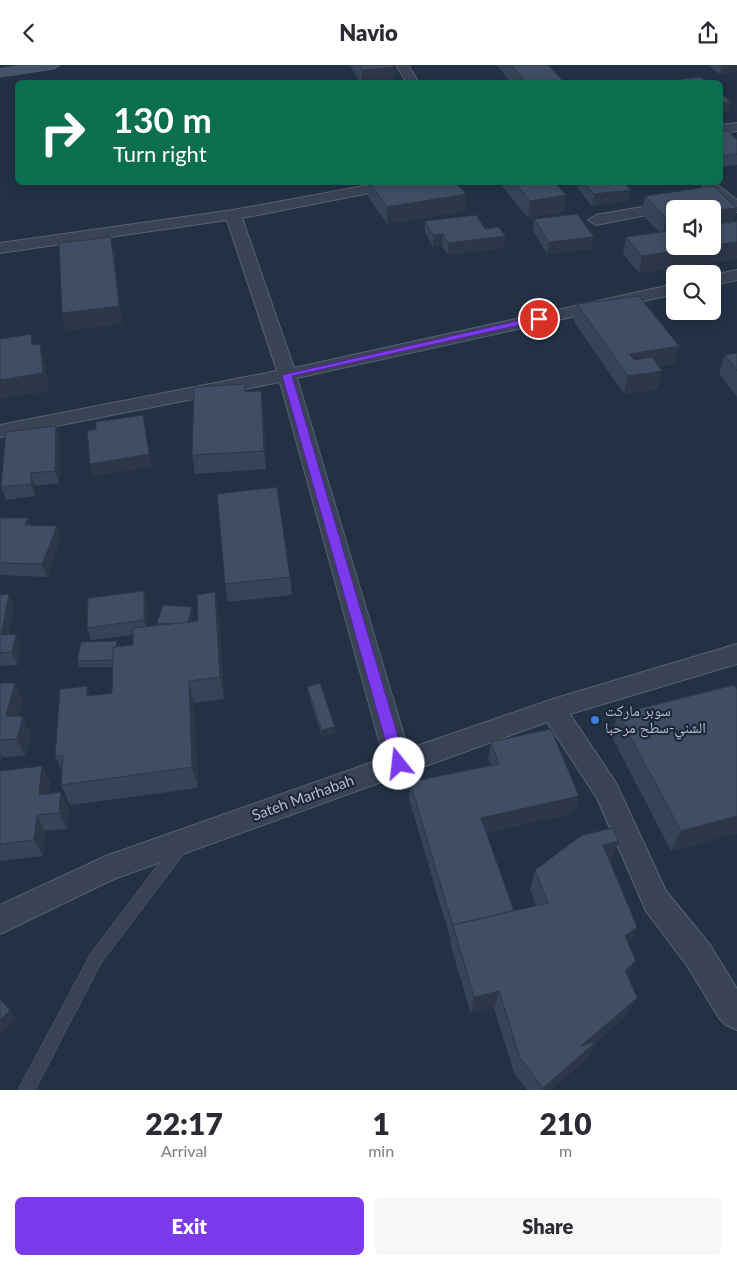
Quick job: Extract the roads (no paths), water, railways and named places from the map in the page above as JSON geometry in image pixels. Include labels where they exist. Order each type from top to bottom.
[{"type":"main road","points":[[0,73],[54,65]]},
{"type":"street","points":[[402,65],[411,80]]},
{"type":"street","points":[[723,129],[737,127]]},
{"type":"street","points":[[0,248],[233,215],[390,185]]},
{"type":"street","points":[[710,185],[737,208]]},
{"type":"street","points":[[704,200],[724,196]]},
{"type":"street","points":[[596,220],[666,207]]},
{"type":"street","points":[[233,215],[287,375],[399,764]]},
{"type":"street","points":[[721,278],[737,275]]},
{"type":"street","points":[[0,431],[287,375],[666,291]]},
{"type":"street","name":"Sateh Marhabah","points":[[0,920],[106,869],[553,709],[737,654]]},
{"type":"street","points":[[553,709],[607,791],[656,901],[699,956],[730,1007],[737,1014]]},
{"type":"lane","points":[[26,1090],[96,958],[185,841]]},
{"type":"place","name":"سوبر ماركت الشني-سطح مرحبا","points":[[595,720]]}]
